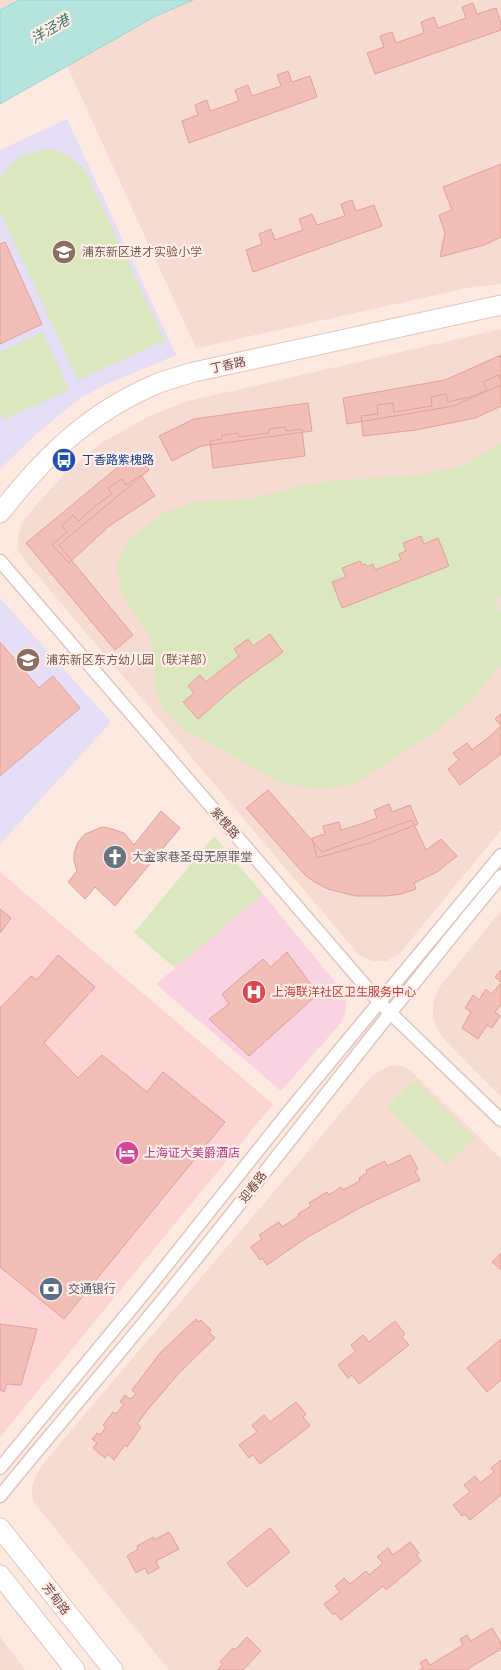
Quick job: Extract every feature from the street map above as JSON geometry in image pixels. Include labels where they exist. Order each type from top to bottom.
[{"type":"street","name":"丁香路","points":[[0,513],[24,481],[54,450],[86,423],[119,402],[155,385],[194,372],[501,305]]},
{"type":"street","name":"紫槐路","points":[[0,561],[389,1013],[501,1120]]},
{"type":"street","name":"迎春路","points":[[0,1468],[150,1286],[291,1109],[501,855]]},
{"type":"street","name":"迎春路","points":[[0,1496],[214,1237],[389,1013],[501,876]]},
{"type":"street","name":"芳甸路","points":[[0,1528],[112,1670]]},
{"type":"street","points":[[0,1575],[75,1670]]},
{"type":"shaded area","points":[[0,0],[19,0],[0,10]]},
{"type":"shaded area","points":[[37,0],[501,0],[501,284],[472,287],[196,348]]},
{"type":"shaded area","name":"浦东新区进才实验小学","points":[[67,119],[176,355],[105,385],[80,398],[34,436],[0,469],[0,150]]},
{"type":"shaded area","points":[[501,329],[501,830],[399,954],[387,961],[372,961],[359,955],[27,563],[19,552],[18,537],[22,523],[65,473],[103,442],[148,417],[184,402]]},
{"type":"shaded area","name":"浦东新区东方幼儿园（联洋部）","points":[[0,598],[111,722],[0,844]]},
{"type":"shaded area","points":[[0,872],[273,1104],[0,1437]]},
{"type":"shaded area","name":"上海联洋社区卫生服务中心","points":[[263,894],[340,988],[345,996],[346,1006],[345,1014],[340,1024],[281,1091],[156,984]]},
{"type":"shaded area","points":[[501,911],[501,1097],[444,1039],[437,1029],[433,1016],[433,1003],[438,989]]},
{"type":"shaded area","points":[[392,1065],[403,1066],[411,1071],[501,1159],[501,1670],[169,1670],[33,1501],[32,1488],[35,1477],[42,1465],[373,1075]]},
{"type":"shaded area","points":[[0,1637],[25,1670],[0,1670]]},
{"type":"green space","points":[[49,149],[71,157],[87,173],[165,341],[78,380],[0,212],[0,183],[2,175],[18,158],[26,154]]},
{"type":"green space","points":[[43,332],[69,390],[4,420],[0,411],[0,352]]},
{"type":"green space","points":[[501,443],[501,596],[495,599],[501,613],[501,665],[468,704],[437,731],[354,784],[321,789],[281,783],[183,730],[163,710],[155,684],[155,659],[150,638],[121,592],[117,563],[129,540],[162,514],[194,502],[251,499],[300,486],[338,480],[414,476],[462,466]]},
{"type":"green space","points":[[214,836],[263,894],[175,968],[134,933]]},
{"type":"green space","points":[[414,1080],[474,1138],[447,1165],[387,1107]]},
{"type":"water","name":"洋泾港","points":[[19,0],[193,0],[154,17],[0,104],[0,10]]},
{"type":"building","points":[[473,3],[477,14],[496,8],[501,23],[501,30],[375,74],[367,53],[384,47],[380,36],[392,32],[396,43],[424,33],[421,22],[434,17],[438,28],[466,18],[462,7]]},
{"type":"building","points":[[288,71],[292,82],[310,76],[317,97],[189,143],[182,121],[198,115],[195,105],[207,100],[210,111],[239,101],[235,90],[248,85],[252,96],[281,86],[277,75]]},
{"type":"building","points":[[501,164],[501,237],[484,245],[440,257],[445,233],[439,215],[452,210],[443,187]]},
{"type":"building","points":[[352,200],[356,211],[374,205],[382,226],[253,272],[246,250],[262,244],[259,234],[271,229],[275,240],[303,230],[299,219],[312,214],[317,225],[345,216],[341,204]]},
{"type":"building","points":[[5,242],[42,324],[0,344],[0,244]]},
{"type":"building","points":[[501,355],[501,385],[454,406],[347,424],[343,398],[445,380]]},
{"type":"building","points":[[498,375],[501,381],[501,406],[475,418],[416,430],[363,436],[361,416],[378,414],[377,405],[393,403],[394,412],[432,406],[431,397],[446,394],[448,402],[470,397],[487,390],[483,382]]},
{"type":"building","points":[[308,403],[312,431],[201,446],[172,461],[159,436],[194,419]]},
{"type":"building","points":[[285,427],[286,431],[302,429],[305,456],[213,468],[210,441],[222,439],[222,435],[238,433],[239,437],[269,433],[269,429]]},
{"type":"building","points":[[135,453],[149,470],[59,545],[133,635],[115,650],[26,543]]},
{"type":"building","points":[[141,475],[155,496],[109,526],[69,563],[52,545],[67,532],[62,526],[73,515],[79,521],[96,505],[112,494],[108,488],[122,479],[126,485]]},
{"type":"building","points":[[421,536],[424,544],[438,538],[449,566],[342,608],[332,582],[346,577],[342,568],[360,561],[362,565],[366,564],[367,567],[373,564],[375,570],[401,560],[399,554],[406,551],[403,543]]},
{"type":"building","points":[[270,634],[283,652],[237,685],[198,719],[183,702],[194,693],[188,686],[200,675],[206,682],[239,656],[234,649],[248,639],[253,646]]},
{"type":"building","points":[[0,642],[39,688],[53,676],[80,708],[0,776]]},
{"type":"building","points":[[501,714],[501,726],[495,719]]},
{"type":"building","points":[[501,726],[501,754],[460,785],[448,769],[459,760],[453,753],[467,743],[472,750]]},
{"type":"building","points":[[268,790],[322,852],[412,820],[426,850],[441,839],[457,856],[437,872],[414,883],[416,889],[401,894],[356,896],[328,889],[304,874],[246,808]]},
{"type":"building","points":[[389,804],[392,812],[410,805],[418,824],[369,843],[317,858],[312,838],[325,834],[323,826],[339,822],[341,830],[361,824],[377,818],[374,810]]},
{"type":"building","name":"大金家巷圣母无原罪堂","points":[[161,811],[180,828],[115,906],[95,887],[85,899],[68,882],[77,871],[74,853],[78,842],[85,834],[102,827],[109,828],[124,833],[134,845]]},
{"type":"building","points":[[0,909],[11,918],[0,933]]},
{"type":"building","points":[[287,952],[318,994],[249,1056],[209,1019],[229,1004],[222,994],[263,959],[271,967]]},
{"type":"building","points":[[58,955],[95,987],[44,1043],[78,1078],[102,1055],[147,1092],[163,1072],[225,1122],[64,1319],[0,1267],[0,1008],[31,976],[37,980]]},
{"type":"building","points":[[501,970],[501,982],[495,977]]},
{"type":"building","points":[[501,983],[501,1005],[495,1012],[500,1016],[492,1028],[487,1025],[478,1039],[462,1028],[471,1012],[465,1008],[473,995],[479,1000],[486,989],[491,994]]},
{"type":"building","points":[[410,1155],[418,1169],[415,1171],[420,1180],[361,1207],[306,1238],[267,1265],[262,1258],[260,1260],[251,1247],[262,1239],[259,1235],[279,1222],[282,1227],[311,1206],[309,1203],[327,1192],[329,1195],[341,1187],[343,1190],[360,1181],[359,1178],[367,1173],[366,1170],[385,1161],[387,1166]]},
{"type":"building","points":[[501,1253],[501,1270],[492,1262]]},
{"type":"building","points":[[196,1319],[198,1322],[201,1320],[211,1330],[209,1332],[215,1338],[180,1372],[149,1408],[137,1424],[141,1427],[127,1447],[125,1445],[114,1460],[108,1454],[105,1458],[93,1448],[97,1443],[92,1439],[97,1433],[100,1435],[106,1427],[103,1425],[113,1412],[116,1414],[124,1404],[120,1402],[125,1395],[130,1399],[136,1394],[132,1390],[161,1352]]},
{"type":"building","points":[[395,1321],[405,1334],[402,1337],[409,1345],[359,1384],[352,1375],[348,1378],[338,1365],[356,1351],[351,1345],[363,1335],[369,1342]]},
{"type":"building","points":[[0,1324],[37,1329],[21,1385],[7,1384],[4,1392],[0,1390]]},
{"type":"building","points":[[501,1339],[501,1380],[487,1392],[467,1368]]},
{"type":"building","points":[[296,1402],[306,1414],[303,1417],[310,1426],[260,1464],[253,1455],[249,1458],[239,1445],[257,1432],[252,1425],[264,1415],[270,1422]]},
{"type":"building","points":[[501,1460],[501,1495],[470,1520],[465,1514],[462,1516],[453,1505],[470,1492],[464,1485],[475,1476],[480,1483],[494,1472],[491,1468]]},
{"type":"building","points":[[270,1528],[290,1552],[247,1587],[227,1563]]},
{"type":"building","points":[[169,1532],[179,1549],[156,1561],[159,1568],[148,1574],[145,1568],[136,1573],[127,1556],[138,1549],[137,1546],[153,1537],[154,1540]]},
{"type":"building","points":[[410,1542],[419,1553],[416,1555],[421,1561],[386,1590],[383,1586],[341,1620],[335,1613],[333,1615],[324,1604],[340,1592],[335,1586],[344,1578],[350,1584],[366,1571],[369,1575],[383,1563],[377,1557],[388,1548],[393,1555]]},
{"type":"building","points":[[492,1628],[501,1643],[501,1649],[466,1670],[420,1670],[423,1668],[420,1663],[426,1659],[430,1665],[463,1645],[460,1639],[467,1635],[471,1641]]},
{"type":"building","points":[[247,1637],[261,1651],[243,1670],[217,1670],[223,1664],[220,1662]]},
{"type":"place","name":"浦东新区进才实验小学","points":[[64,252]]},
{"type":"place","name":"丁香路紫槐路","points":[[64,460]]},
{"type":"place","name":"浦东新区东方幼儿园（联洋部）","points":[[28,660]]},
{"type":"place","name":"大金家巷圣母无原罪堂","points":[[115,857]]},
{"type":"place","name":"上海联洋社区卫生服务中心","points":[[254,992]]},
{"type":"place","name":"上海证大美爵酒店","points":[[127,1153]]},
{"type":"place","name":"交通银行","points":[[51,1289]]}]
